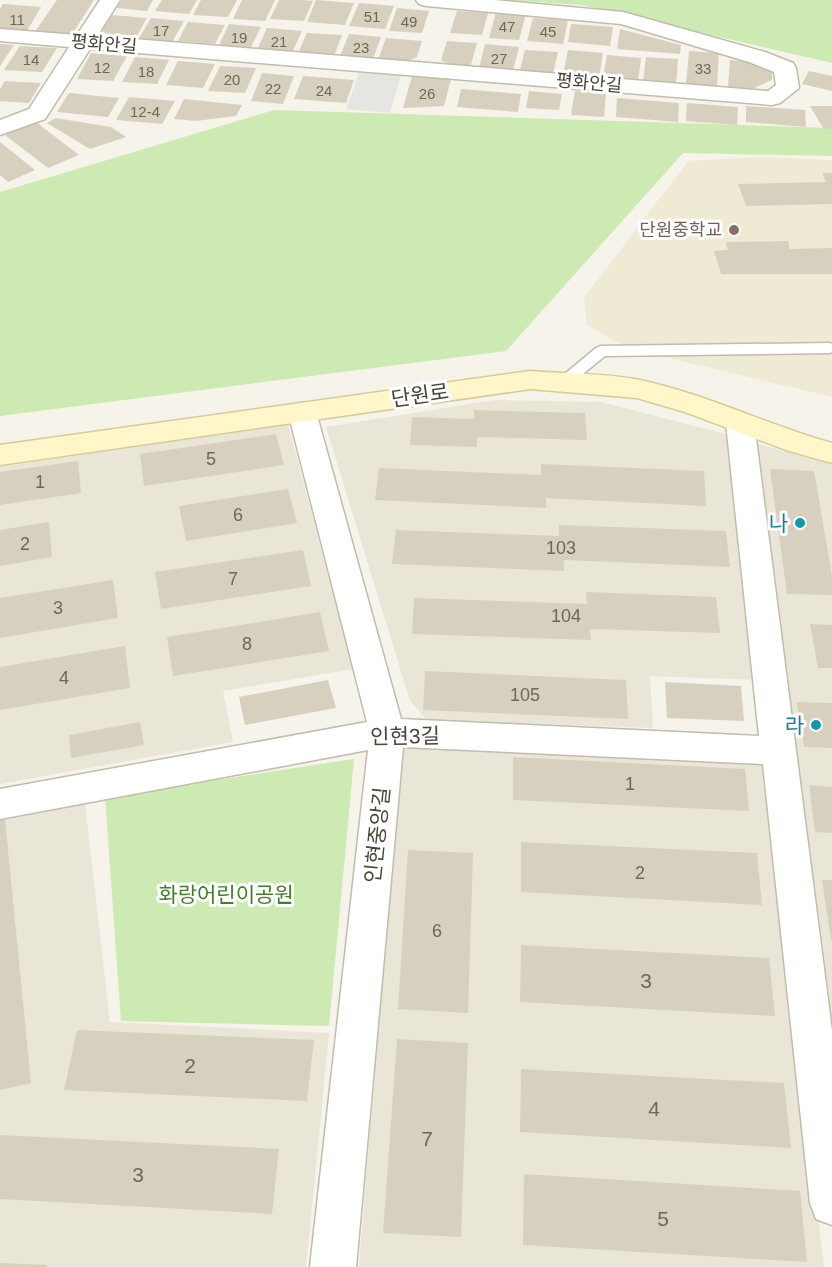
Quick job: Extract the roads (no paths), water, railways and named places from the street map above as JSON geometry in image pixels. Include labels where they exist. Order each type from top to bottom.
[{"type":"street","points":[[0,128],[37,114],[110,0]]},
{"type":"street","name":"평화안길","points":[[0,35],[772,98],[788,88],[785,68],[757,57],[623,18],[426,0]]},
{"type":"street","name":"단원로","points":[[0,455],[530,380],[638,389],[695,405],[799,444],[832,453]]},
{"type":"street","name":"인현중앙길","points":[[302,412],[387,732],[333,1267]]},
{"type":"street","points":[[740,423],[832,1203]]},
{"type":"street","name":"인현3길","points":[[0,804],[387,732],[779,751]]},
{"type":"lane","points":[[563,382],[601,351],[830,348]]},
{"type":"place","name":"단원중학교","points":[[734,230]]},
{"type":"place","name":"나","points":[[800,523]]},
{"type":"place","name":"라","points":[[816,725]]},
{"type":"park label","name":"화랑어린이공원","points":[[226,894]]}]
